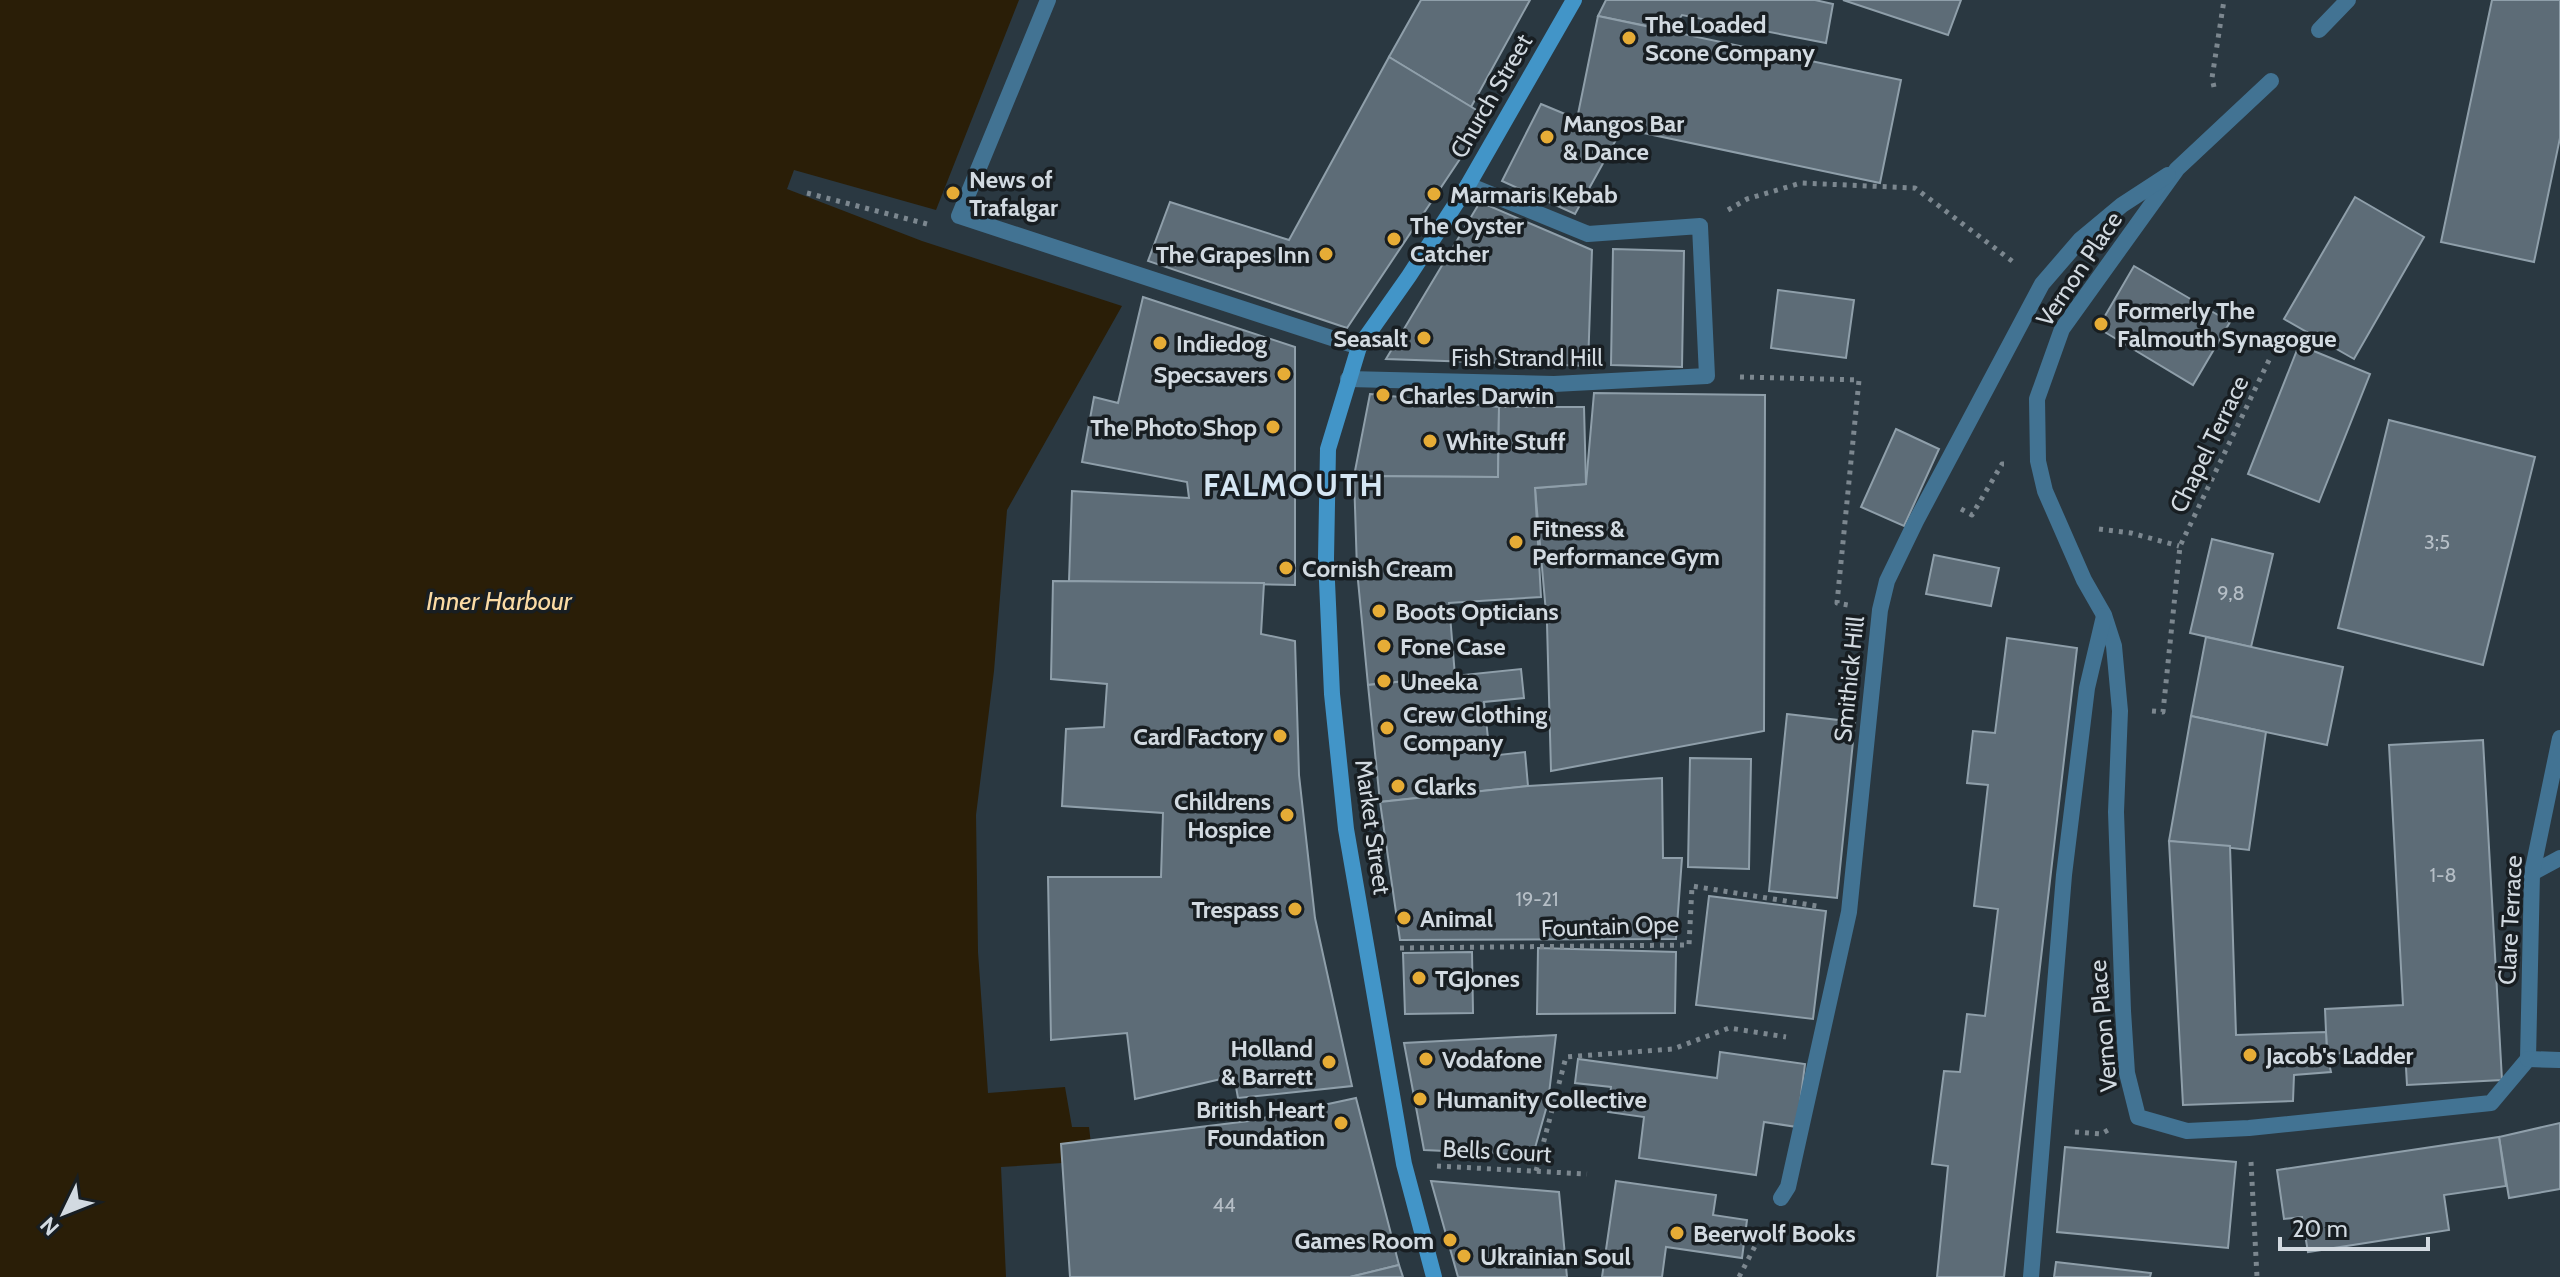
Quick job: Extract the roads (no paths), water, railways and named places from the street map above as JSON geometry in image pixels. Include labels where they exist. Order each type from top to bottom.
[{"type":"street","points":[[1048,0],[959,216],[1359,347]]},
{"type":"street","name":"Church Street","points":[[1348,379],[1359,347],[1468,185],[1574,0]]},
{"type":"street","points":[[2319,30],[2348,0]]},
{"type":"street","name":"Vernon Place","points":[[2271,81],[2177,169],[2062,329],[2037,399],[2038,461],[2045,491],[2084,580],[2104,615],[2114,646],[2120,711],[2116,812],[2118,919],[2127,1073],[2138,1117],[2187,1131],[2249,1128],[2491,1103],[2528,1059]]},
{"type":"street","name":"Smithick Hill","points":[[1781,1198],[1788,1187],[1849,912],[1880,610],[1887,581],[2042,284],[2080,240],[2122,205],[2177,169]]},
{"type":"street","name":"Fish Strand Hill","points":[[1348,379],[1554,384],[1707,376],[1700,226],[1588,234],[1468,185]]},
{"type":"street","name":"Market Street","points":[[1348,379],[1328,449],[1326,559],[1334,709],[1346,829],[1404,1164],[1434,1277]]},
{"type":"street","name":"Vernon Place","points":[[2031,1277],[2064,875],[2087,688],[2104,615]]},
{"type":"street","name":"Clare Terrace","points":[[2528,1059],[2532,873],[2560,738]]},
{"type":"street","points":[[2532,873],[2560,858]]},
{"type":"street","points":[[2528,1059],[2560,1060]]},
{"type":"water","name":"Inner Harbour","points":[[0,0],[1019,0],[936,210],[794,170],[787,189],[922,241],[1122,306],[1007,510],[994,671],[976,815],[978,952],[988,1093],[1065,1087],[1072,1127],[1089,1127],[1093,1161],[1001,1167],[1006,1277],[0,1277]]},
{"type":"place","name":"The Loaded Scone Company","points":[[1629,38]]},
{"type":"place","name":"Mangos Bar & Dance","points":[[1547,137]]},
{"type":"place","name":"News of Trafalgar","points":[[953,193]]},
{"type":"place","name":"Marmaris Kebab","points":[[1434,194]]},
{"type":"place","name":"The Oyster Catcher","points":[[1394,239]]},
{"type":"place","name":"The Grapes Inn","points":[[1326,254]]},
{"type":"place","name":"Formerly The Falmouth Synagogue","points":[[2101,324]]},
{"type":"place","name":"Seasalt","points":[[1424,338]]},
{"type":"place","name":"Indiedog","points":[[1160,343]]},
{"type":"place","name":"Specsavers","points":[[1284,374]]},
{"type":"place","name":"Charles Darwin","points":[[1383,395]]},
{"type":"place","name":"The Photo Shop","points":[[1273,427]]},
{"type":"place","name":"White Stuff","points":[[1430,441]]},
{"type":"place","name":"Fitness & Performance Gym","points":[[1516,542]]},
{"type":"place","name":"Cornish Cream","points":[[1286,568]]},
{"type":"place","name":"Boots Opticians","points":[[1379,611]]},
{"type":"place","name":"Fone Case","points":[[1384,646]]},
{"type":"place","name":"Uneeka","points":[[1384,681]]},
{"type":"place","name":"Crew Clothing Company","points":[[1387,728]]},
{"type":"place","name":"Card Factory","points":[[1280,736]]},
{"type":"place","name":"Clarks","points":[[1398,786]]},
{"type":"place","name":"Childrens Hospice","points":[[1287,815]]},
{"type":"place","name":"Trespass","points":[[1295,909]]},
{"type":"place","name":"Animal","points":[[1404,918]]},
{"type":"place","name":"TGJones","points":[[1419,978]]},
{"type":"place","name":"Jacob's Ladder","points":[[2250,1055]]},
{"type":"place","name":"Vodafone","points":[[1426,1059]]},
{"type":"place","name":"Holland & Barrett","points":[[1329,1062]]},
{"type":"place","name":"Humanity Collective","points":[[1420,1099]]},
{"type":"place","name":"British Heart Foundation","points":[[1341,1123]]},
{"type":"place","name":"Beerwolf Books","points":[[1677,1233]]},
{"type":"place","name":"Games Room","points":[[1450,1240]]},
{"type":"place","name":"Ukrainian Soul","points":[[1464,1256]]},
{"type":"district","name":"FALMOUTH","points":[[1294,484]]}]
